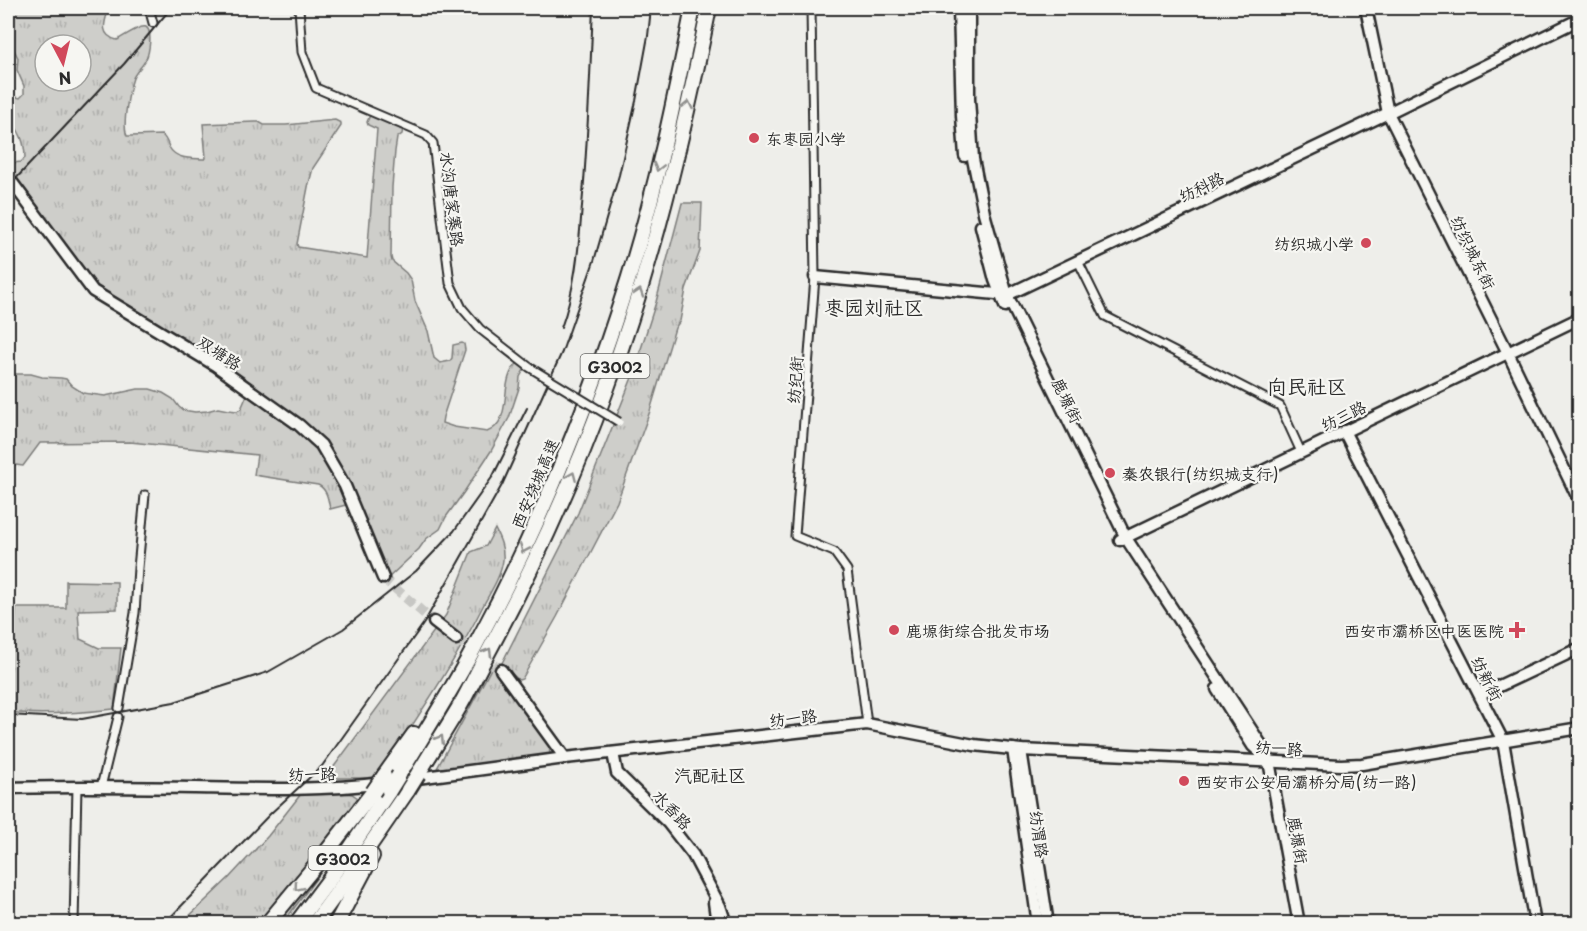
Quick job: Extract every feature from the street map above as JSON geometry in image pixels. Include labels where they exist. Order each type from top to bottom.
[{"type":"highway","name":"西安绕城高速","points":[[296,924],[329,880],[389,791],[472,652],[519,559],[556,476],[587,398],[629,277],[664,145],[693,8]]},
{"type":"highway","name":"西安绕城高速","points":[[314,924],[404,796],[461,704],[525,582],[549,530],[608,388],[642,285],[681,135],[709,8]]},
{"type":"highway","points":[[267,924],[373,792],[472,652]]},
{"type":"highway","points":[[336,924],[404,796]]},
{"type":"street","points":[[149,8],[153,23]]},
{"type":"street","name":"水沟唐家寨路","points":[[299,8],[302,52],[316,88],[426,135],[433,143],[450,284],[462,308],[480,329],[529,367],[619,422]]},
{"type":"street","name":"纺纪街","points":[[811,8],[815,277],[795,536],[834,552],[847,570],[867,724]]},
{"type":"street","name":"鹿塬街","points":[[959,8],[962,116],[966,160],[974,200],[1003,294],[1123,539],[1260,743],[1269,761],[1299,924]]},
{"type":"street","name":"鹿塬街","points":[[969,8],[969,99],[972,159],[1003,294]]},
{"type":"street","name":"纺织城东街","points":[[1366,8],[1389,113],[1509,353],[1580,502]]},
{"type":"street","name":"纺科路","points":[[1003,294],[1078,261],[1389,113],[1580,19]]},
{"type":"street","name":"双塘路","points":[[8,177],[93,291],[215,365],[299,424],[321,445],[345,486],[383,578]]},
{"type":"street","points":[[1078,261],[1105,316],[1280,406],[1301,452]]},
{"type":"street","points":[[815,277],[1003,294]]},
{"type":"street","name":"纺三路","points":[[1123,539],[1580,318]]},
{"type":"street","name":"纺新街","points":[[1344,431],[1503,741],[1535,924]]},
{"type":"street","points":[[119,708],[135,613],[145,495]]},
{"type":"street","points":[[434,622],[456,639]]},
{"type":"street","points":[[1480,695],[1580,648]]},
{"type":"street","points":[[501,670],[565,758]]},
{"type":"street","points":[[101,787],[118,717]]},
{"type":"street","name":"纺一路","points":[[8,788],[77,786],[255,789],[354,787],[565,758],[867,724],[974,745],[1017,749],[1351,765],[1580,728]]},
{"type":"street","name":"纺渭路","points":[[1017,749],[1038,924]]},
{"type":"street","name":"纺渭路","points":[[1017,749],[1048,924]]},
{"type":"street","name":"水香路","points":[[613,753],[617,773],[674,830],[693,855],[720,906],[726,924]]},
{"type":"street","points":[[74,924],[77,786]]},
{"type":"street","name":"水香路","points":[[710,887],[717,924]]},
{"type":"green space","points":[[8,8],[109,8],[104,27],[111,38],[117,40],[143,27],[148,29],[150,37],[146,59],[131,83],[126,113],[127,136],[162,135],[176,154],[185,158],[205,159],[203,124],[259,122],[264,125],[286,125],[335,120],[341,123],[313,168],[298,247],[367,258],[377,129],[368,125],[367,122],[370,115],[373,115],[403,128],[402,134],[397,138],[392,187],[392,261],[411,280],[415,301],[428,331],[434,358],[440,363],[450,361],[453,345],[462,343],[465,350],[442,423],[487,432],[496,427],[504,410],[508,379],[512,370],[518,363],[525,368],[520,377],[519,388],[509,418],[491,451],[440,529],[426,539],[419,549],[386,580],[330,452],[93,285],[8,178],[8,157],[13,163],[21,162],[25,158],[21,137],[16,127],[8,120],[8,95],[20,98],[24,94],[24,86],[17,70],[18,58],[8,38]]},
{"type":"green space","points":[[682,203],[702,203],[700,251],[686,289],[680,321],[675,328],[650,411],[617,502],[557,617],[522,679],[519,680],[501,665],[578,513],[631,380],[656,302]]},
{"type":"green space","points":[[8,374],[31,374],[66,379],[83,393],[105,396],[138,389],[150,389],[173,399],[183,410],[195,412],[218,408],[237,411],[241,409],[247,395],[289,422],[309,439],[324,457],[346,505],[330,509],[325,492],[318,485],[254,475],[257,455],[130,442],[40,443],[23,466],[8,464]]},
{"type":"green space","points":[[495,529],[503,556],[502,566],[495,583],[446,672],[378,778],[327,778],[446,615],[471,552],[486,546]]},
{"type":"green space","points":[[66,581],[117,582],[117,609],[78,610],[80,639],[99,648],[121,648],[114,709],[61,714],[8,712],[8,625],[15,625],[16,608],[66,608]]},
{"type":"green space","points":[[492,667],[498,670],[549,743],[550,756],[435,772]]},
{"type":"green space","points":[[301,794],[352,794],[358,798],[280,898],[256,923],[181,924],[268,836]]},
{"type":"green space","points":[[351,827],[353,829],[283,923],[272,924]]},
{"type":"tunnel","points":[[383,578],[434,622]]},
{"type":"tunnel","points":[[456,639],[501,670]]},
{"type":"railway","points":[[8,187],[124,64],[171,8]]},
{"type":"railway","points":[[561,328],[576,268],[584,181],[593,8]]},
{"type":"railway","points":[[164,924],[270,814],[322,766],[424,623],[502,485],[562,352],[594,261],[619,175],[636,101],[651,8]]},
{"type":"railway","points":[[8,715],[82,719],[174,702],[268,672],[343,629],[416,571],[454,531],[493,476],[527,408]]},
{"type":"place","name":"东枣园小学","points":[[754,138]]},
{"type":"place","name":"纺织城小学","points":[[1366,243]]},
{"type":"place","name":"秦农银行(纺织城支行)","points":[[1110,473]]},
{"type":"place","name":"鹿塬街综合批发市场","points":[[894,630]]},
{"type":"place","name":"西安市灞桥区中医医院","points":[[1517,630]]},
{"type":"place","name":"西安市公安局灞桥分局(纺一路)","points":[[1184,781]]},
{"type":"district","name":"枣园刘社区","points":[[874,307]]},
{"type":"district","name":"向民社区","points":[[1307,386]]},
{"type":"district","name":"汽配社区","points":[[710,774]]}]
